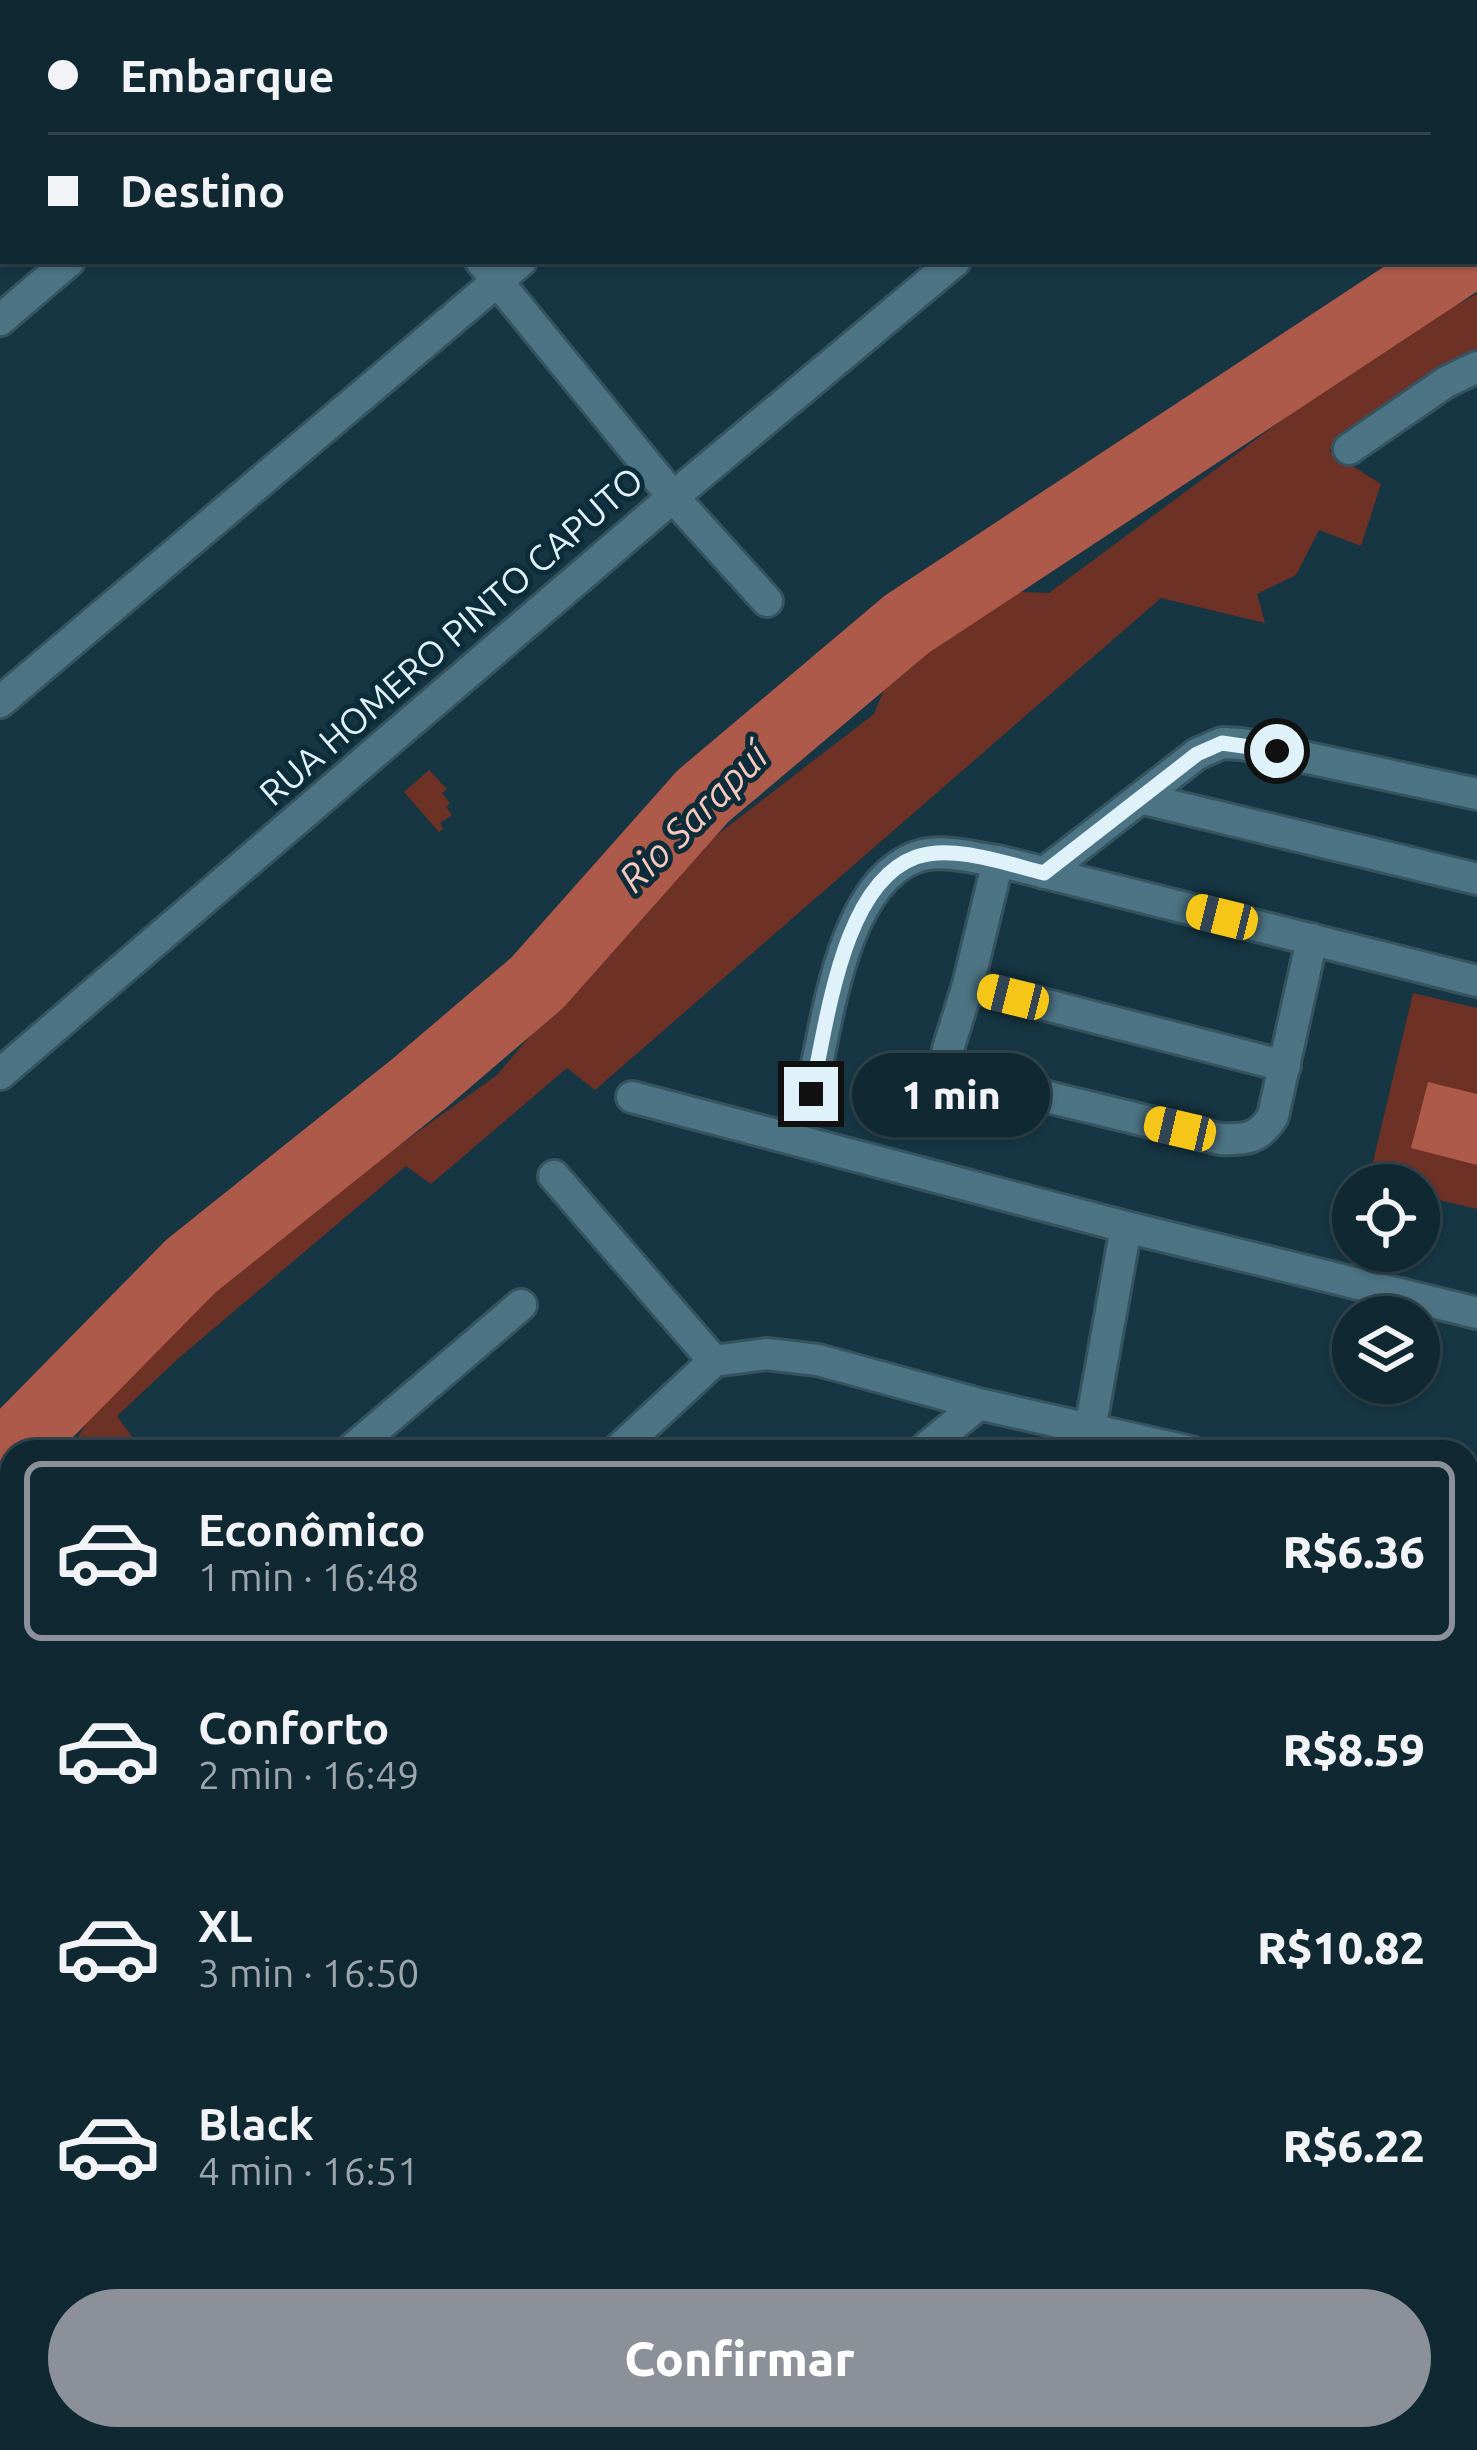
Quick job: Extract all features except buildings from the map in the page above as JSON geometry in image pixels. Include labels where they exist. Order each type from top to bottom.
[{"type":"street","points":[[0,320],[65,264]]},
{"type":"street","name":"RUA HOMERO PINTO CAPUTO","points":[[0,1074],[952,264]]},
{"type":"street","points":[[0,702],[500,268],[673,497],[767,601]]},
{"type":"street","points":[[1349,449],[1446,382],[1477,367]]},
{"type":"street","points":[[1044,873],[1197,754],[1222,743],[1477,794]]},
{"type":"street","points":[[1140,797],[1477,879]]},
{"type":"street","points":[[811,1094],[848,939],[877,887],[916,857],[947,854],[998,861],[1477,980]]},
{"type":"street","points":[[998,861],[948,1049],[960,1071],[978,1080],[1220,1138],[1246,1140],[1264,1132],[1274,1116],[1312,939]]},
{"type":"street","points":[[968,985],[1285,1066]]},
{"type":"street","points":[[632,1097],[1126,1227],[1477,1313]]},
{"type":"street","points":[[554,1176],[715,1361]]},
{"type":"street","points":[[629,1440],[715,1361],[766,1354],[818,1360],[1088,1439],[1126,1227]]},
{"type":"street","points":[[363,1440],[521,1305]]},
{"type":"street","points":[[936,1440],[979,1404]]},
{"type":"shaded area","points":[[1477,294],[1477,363],[1387,401],[1329,451],[1381,484],[1361,546],[1319,530],[1296,575],[1257,594],[1265,623],[1161,598],[595,1090],[567,1068],[431,1184],[406,1166],[117,1416],[134,1440],[76,1440],[118,1371],[245,1256],[497,1075],[670,871],[874,714],[900,651],[993,591],[1049,593],[1386,343]]},
{"type":"shaded area","points":[[429,770],[447,789],[442,793],[452,815],[440,823],[443,829],[439,832],[404,792]]},
{"type":"shaded area","points":[[1413,993],[1477,1008],[1477,1209],[1440,1200],[1440,1164],[1372,1164]]},
{"type":"shaded area","points":[[1428,1082],[1477,1094],[1477,1165],[1411,1148]]},
{"type":"waterway","name":"Rio Sarapuí","points":[[20,1440],[191,1266],[537,983],[703,796],[907,624],[1453,264]]},
{"type":"route","points":[[811,1094],[848,939],[868,899],[887,875],[916,857],[947,854],[1044,873],[1197,754],[1222,743],[1277,751]]}]
